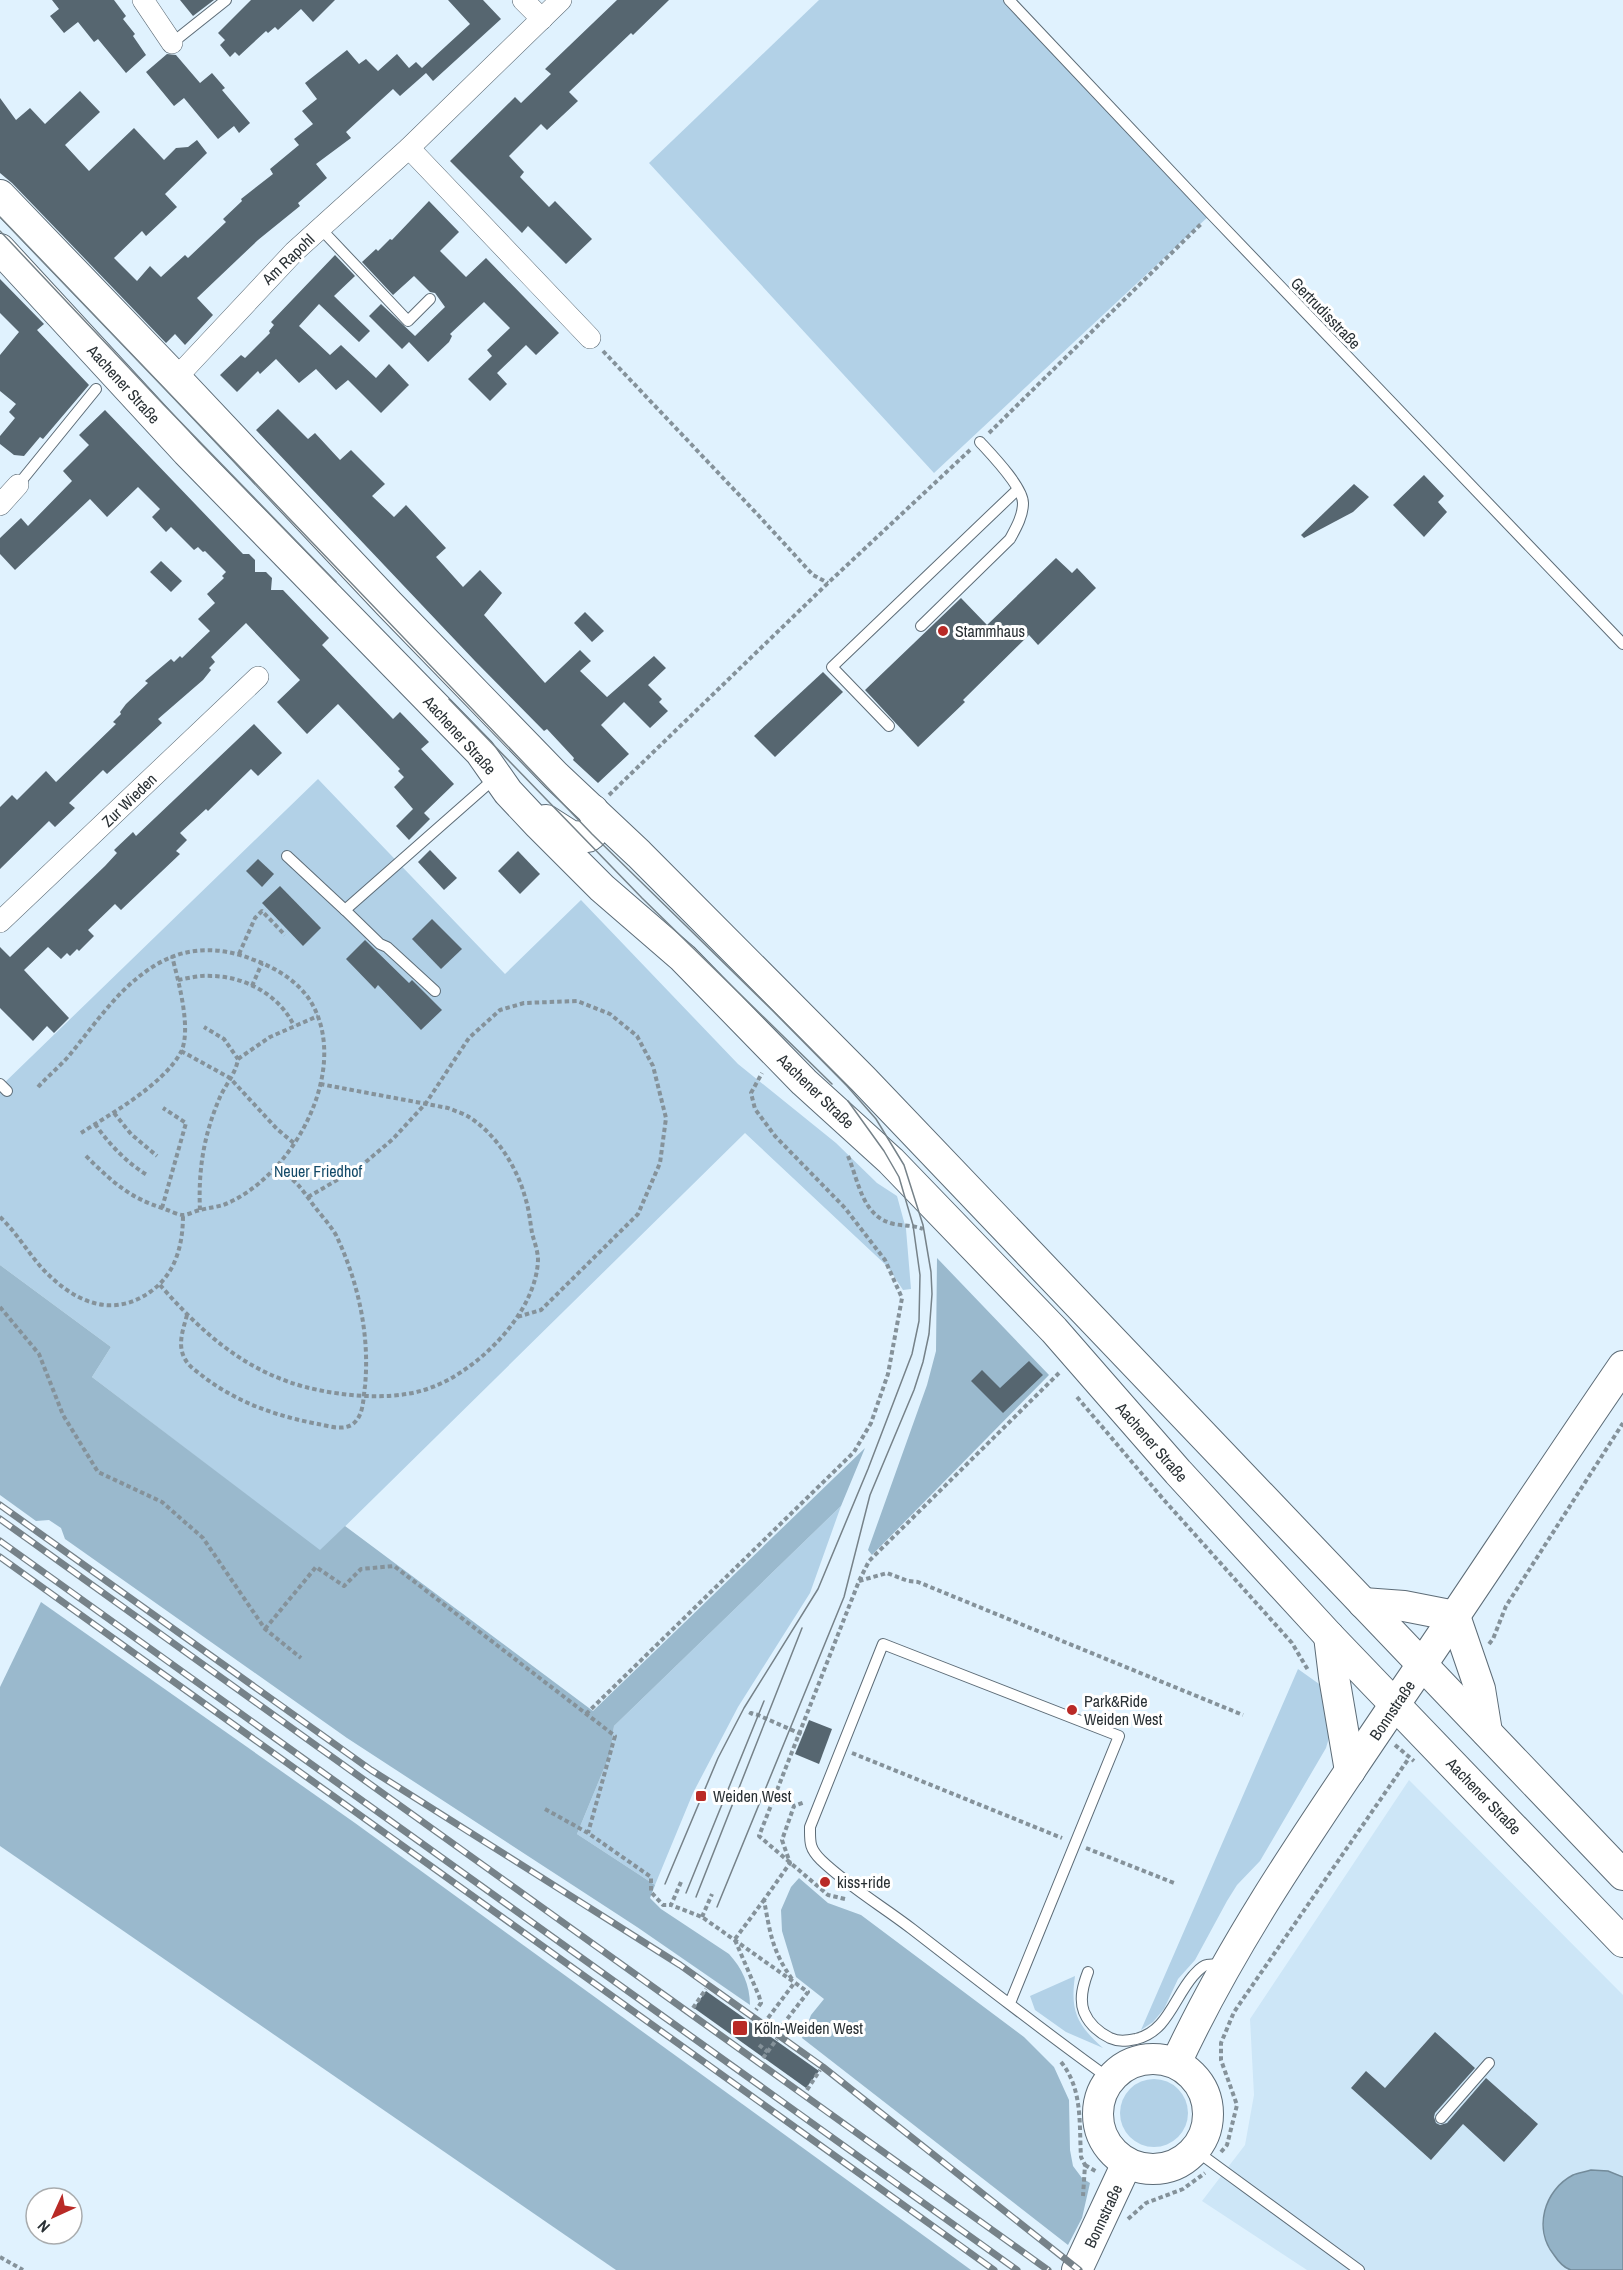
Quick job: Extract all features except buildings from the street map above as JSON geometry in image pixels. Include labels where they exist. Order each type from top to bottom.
[{"type":"main road","points":[[0,195],[556,776],[599,804],[1623,1875]]},
{"type":"main road","name":"Aachener Straße","points":[[0,249],[105,381],[162,426],[480,752],[508,792],[602,888],[683,958],[804,1082],[891,1161],[1054,1330],[1178,1472],[1329,1636],[1623,1942]]},
{"type":"main road","points":[[105,381],[131,380],[155,386],[176,378]]},
{"type":"main road","points":[[162,426],[166,396],[176,378]]},
{"type":"main road","points":[[524,809],[572,836],[583,838],[592,834],[596,828],[599,804]]},
{"type":"main road","name":"Bonnstraße","points":[[1176,2063],[1192,2028],[1295,1854],[1623,1366]]},
{"type":"main road","points":[[1363,1603],[1404,1606],[1455,1616],[1484,1705],[1487,1732]]},
{"type":"main road","points":[[1329,1636],[1350,1771]]},
{"type":"main road","points":[[1157,2058],[1176,2063],[1195,2078],[1208,2104],[1204,2156],[1164,2168],[1145,2168],[1127,2163],[1112,2151],[1099,2124],[1098,2105],[1110,2079],[1123,2067],[1140,2060],[1157,2058]]},
{"type":"main road","name":"Bonnstraße","points":[[1077,2270],[1127,2163]]},
{"type":"street","points":[[143,0],[172,43]]},
{"type":"street","points":[[523,0],[542,19]]},
{"type":"street","name":"Am Rapohl","points":[[176,378],[186,370],[253,294],[320,228],[409,148],[561,0]]},
{"type":"street","points":[[409,148],[590,338]]},
{"type":"street","points":[[0,506],[18,486]]},
{"type":"street","name":"Zur Wieden","points":[[0,922],[258,677]]},
{"type":"lane","points":[[172,43],[226,0]]},
{"type":"lane","name":"Gertrudisstraße","points":[[1009,0],[1623,644]]},
{"type":"lane","points":[[320,228],[408,321],[430,299]]},
{"type":"lane","points":[[18,486],[105,381]]},
{"type":"lane","points":[[921,626],[1010,539],[1019,524],[1023,501],[1008,474],[980,442]]},
{"type":"lane","points":[[888,726],[832,667],[1017,490]]},
{"type":"lane","points":[[345,910],[498,776]]},
{"type":"lane","points":[[287,856],[380,944],[387,947],[435,991]]},
{"type":"lane","points":[[1010,2003],[1119,1736],[883,1644],[810,1827],[810,1845],[820,1859],[842,1877],[1110,2079]]},
{"type":"lane","points":[[1088,1972],[1082,1992],[1082,2006],[1086,2017],[1093,2027],[1103,2034],[1123,2042],[1155,2031],[1164,2021],[1182,1988],[1199,1970],[1207,1965],[1228,1965]]},
{"type":"lane","points":[[1441,2118],[1489,2063]]},
{"type":"lane","points":[[1204,2156],[1359,2270]]},
{"type":"path","points":[[599,804],[828,583],[980,442],[1211,214]]},
{"type":"path","points":[[590,338],[813,575],[828,583]]},
{"type":"path","points":[[239,954],[255,918],[262,911],[285,935]]},
{"type":"path","points":[[38,1087],[66,1060],[97,1018],[114,1000],[153,967],[172,956],[187,951],[205,949],[239,954],[262,963],[280,971],[310,1000],[318,1016],[325,1046],[320,1084],[306,1125],[295,1144],[275,1168],[243,1194],[222,1205],[183,1215],[145,1203],[129,1195],[84,1154]]},
{"type":"path","points":[[81,1133],[114,1113],[155,1081],[181,1051],[185,1033],[184,1018],[172,956]]},
{"type":"path","points":[[252,986],[262,963]]},
{"type":"path","points":[[178,980],[212,975],[252,986],[265,992],[278,1003],[289,1015],[294,1026]]},
{"type":"path","points":[[308,1197],[361,1166],[393,1139],[426,1103],[469,1038],[500,1010],[524,1003],[577,1001],[610,1014],[637,1036],[653,1066],[666,1118],[660,1164],[638,1214],[541,1310],[516,1317]]},
{"type":"path","points":[[238,1059],[270,1037],[318,1016]]},
{"type":"path","points":[[200,1210],[198,1181],[203,1147],[220,1098],[237,1067],[238,1059],[224,1039],[204,1027]]},
{"type":"path","points":[[181,1051],[230,1078],[277,1129],[295,1144]]},
{"type":"path","points":[[160,1285],[216,1342],[249,1364],[291,1383],[318,1390],[364,1395],[400,1395],[423,1390],[446,1381],[488,1350],[509,1329],[527,1300],[538,1259],[530,1213],[521,1182],[501,1148],[486,1130],[468,1116],[426,1103],[320,1084]]},
{"type":"path","points":[[586,1714],[854,1452],[871,1423],[888,1374],[902,1298],[885,1260],[845,1208],[776,1136],[755,1110],[751,1093],[754,1088]]},
{"type":"path","points":[[162,1208],[186,1123],[163,1108]]},
{"type":"path","points":[[114,1113],[131,1134],[157,1156]]},
{"type":"path","points":[[96,1124],[114,1148],[134,1167],[147,1175]]},
{"type":"path","points":[[187,1315],[180,1347],[185,1360],[216,1386],[247,1403],[286,1418],[345,1427],[358,1419],[362,1410],[366,1371],[365,1329],[353,1279],[335,1234],[292,1177],[275,1168]]},
{"type":"path","points":[[0,1217],[10,1226],[42,1268],[66,1290],[85,1301],[105,1306],[121,1305],[141,1298],[160,1285],[177,1259],[183,1237],[183,1215]]},
{"type":"path","points":[[0,1308],[39,1354],[63,1415],[98,1472],[162,1502],[203,1538],[265,1629],[301,1658]]},
{"type":"path","points":[[850,1901],[828,1895],[759,1836],[801,1735],[859,1581],[869,1561],[1059,1373]]},
{"type":"path","points":[[1473,1666],[1493,1639],[1506,1606],[1623,1423]]},
{"type":"path","points":[[265,1629],[316,1567],[344,1586],[361,1569],[394,1566],[615,1736],[588,1833]]},
{"type":"path","points":[[859,1581],[887,1573],[908,1581],[918,1582],[1243,1715]]},
{"type":"path","points":[[750,1716],[751,1713],[778,1723],[801,1735]]},
{"type":"path","points":[[776,1729],[778,1723]]},
{"type":"path","points":[[1121,2226],[1146,2203],[1183,2188],[1203,2175],[1204,2156],[1227,2145],[1237,2105],[1221,2060],[1221,2043],[1234,2012],[1425,1735]]},
{"type":"path","points":[[841,1749],[1174,1883]]},
{"type":"path","points":[[790,1863],[782,1840],[794,1806],[804,1803],[810,1796]]},
{"type":"path","points":[[545,1809],[588,1833],[651,1877],[651,1892],[663,1905],[671,1905],[702,1917],[808,1992],[782,2027]]},
{"type":"path","points":[[735,1939],[790,1863]]},
{"type":"path","points":[[671,1905],[681,1882]]},
{"type":"path","points":[[702,1917],[712,1894]]},
{"type":"path","points":[[764,1900],[771,1939],[779,1961],[795,1982]]},
{"type":"path","points":[[735,1939],[759,1996],[761,2003],[756,2010]]},
{"type":"path","points":[[768,2018],[795,1982]]},
{"type":"path","points":[[693,2008],[706,1989]]},
{"type":"path","points":[[763,2058],[777,2039]]},
{"type":"path","points":[[759,2045],[768,2052]]},
{"type":"path","points":[[1054,2056],[1073,2079],[1077,2093],[1081,2157],[1085,2165]]},
{"type":"path","points":[[807,2090],[820,2070]]},
{"type":"path","points":[[0,2257],[23,2270]]},
{"type":"shaded area","points":[[937,1258],[1049,1375],[872,1555],[868,1550],[927,1385],[936,1351]]},
{"type":"shaded area","points":[[0,1265],[111,1347],[92,1377],[320,1550],[345,1526],[593,1711],[865,1448],[841,1506],[614,1726],[610,1754],[577,1834],[655,1885],[650,1898],[661,1909],[729,1954],[744,1977],[749,1991],[750,2005],[637,1927],[347,1738],[65,1539],[61,1528],[49,1520],[36,1521],[0,1495]]},
{"type":"shaded area","points":[[41,1602],[355,1823],[971,2270],[616,2270],[0,1846],[0,1687]]},
{"type":"shaded area","points":[[1409,1780],[1623,1995],[1623,2270],[1307,2270],[1202,2201],[1245,2145],[1254,2095],[1250,2019]]},
{"type":"shaded area","points":[[799,1878],[828,1903],[861,1915],[1024,2037],[1054,2067],[1069,2100],[1070,2150],[1073,2166],[1082,2178],[1090,2183],[1082,2218],[1068,2245],[802,2038],[811,2015],[824,1999],[796,1977],[782,1931],[781,1910],[791,1887]]},
{"type":"shaded area","points":[[1591,2170],[1608,2171],[1623,2177],[1623,2270],[1568,2269],[1554,2255],[1544,2234],[1545,2211],[1555,2190],[1573,2175]]},
{"type":"green space","points":[[819,0],[1009,0],[1211,214],[934,473],[649,163]]},
{"type":"green space","name":"Neuer Friedhof","points":[[318,779],[505,974],[581,900],[738,1064],[836,1143],[877,1183],[897,1196],[906,1229],[911,1289],[903,1290],[888,1267],[745,1133],[320,1551],[92,1377],[111,1347],[0,1265],[0,1087]]},
{"type":"green space","points":[[841,1506],[810,1593],[738,1707],[693,1793],[655,1885],[577,1834],[610,1754],[614,1726]]},
{"type":"green space","points":[[1298,1669],[1329,1691],[1331,1731],[1326,1748],[1260,1861],[1237,1885],[1195,1960],[1178,1979],[1164,2009],[1153,2022],[1141,2030]]},
{"type":"green space","points":[[1075,1976],[1074,1999],[1077,2016],[1087,2032],[1103,2048],[1066,2032],[1035,2010],[1030,1996]]},
{"type":"green space","points":[[1161,2079],[1173,2085],[1182,2094],[1188,2106],[1186,2126],[1178,2137],[1161,2147],[1147,2147],[1130,2137],[1122,2126],[1120,2106],[1130,2089],[1141,2081]]},
{"type":"tram line","points":[[0,217],[592,834],[847,1086],[876,1119],[904,1165],[923,1225],[931,1272],[929,1334],[923,1362],[914,1390],[870,1495],[844,1597],[717,1907]]},
{"type":"tram line","points":[[0,231],[164,405],[336,582]]},
{"type":"tram line","points":[[449,699],[642,898],[832,1084]]},
{"type":"tram line","points":[[665,1884],[718,1758],[744,1708],[818,1589],[868,1469],[912,1354],[919,1321],[920,1275],[913,1225],[899,1177],[884,1151],[848,1101]]},
{"type":"tram line","points":[[696,1897],[802,1628]]},
{"type":"tram line","points":[[686,1893],[764,1701]]},
{"type":"railway","points":[[0,1505],[371,1770],[680,1965],[823,2067],[1079,2270]]},
{"type":"railway","points":[[0,1519],[1048,2270]]},
{"type":"railway","points":[[0,1541],[1017,2270]]},
{"type":"railway","points":[[0,1557],[994,2270]]},
{"type":"place","name":"Stammhaus","points":[[943,631]]},
{"type":"place","name":"Park&Ride Weiden West","points":[[1072,1710]]},
{"type":"place","name":"Weiden West","points":[[701,1796]]},
{"type":"place","name":"kiss+ride","points":[[825,1882]]},
{"type":"place","name":"Köln-Weiden West","points":[[740,2028]]}]
